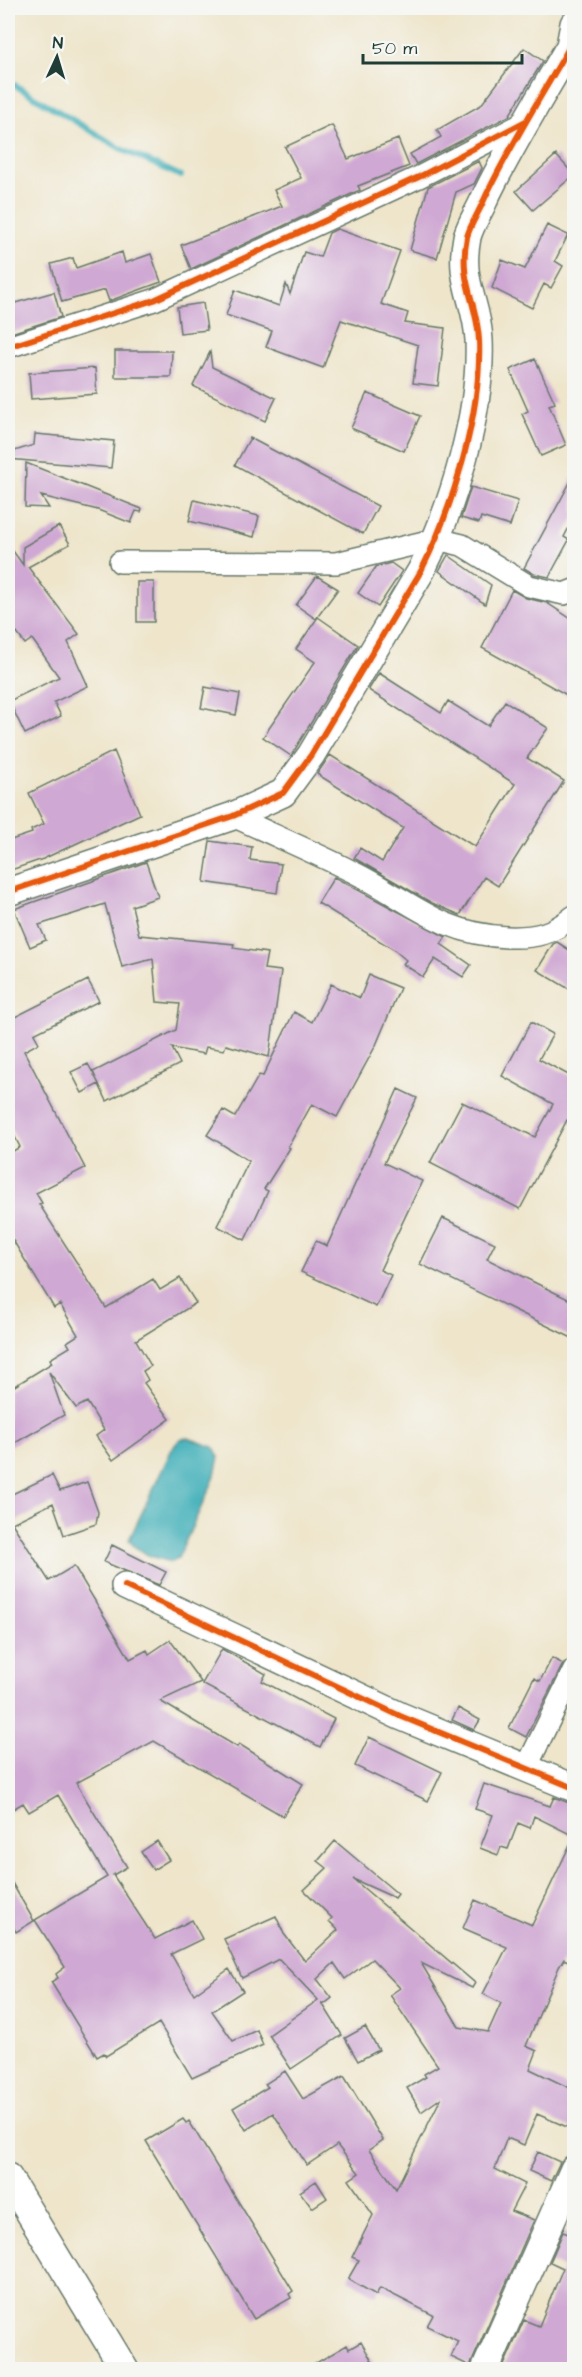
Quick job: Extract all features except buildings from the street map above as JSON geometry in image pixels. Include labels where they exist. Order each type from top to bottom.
[{"type":"street","points":[[8,892],[233,816],[283,793],[310,754],[437,539],[449,506],[470,424],[480,367],[478,330],[466,288],[463,266],[468,235],[502,162],[570,46],[574,24]]},
{"type":"street","points":[[8,347],[154,300],[421,176],[528,121]]},
{"type":"street","points":[[120,562],[336,563],[437,539],[462,545],[530,586],[564,594],[574,590]]},
{"type":"street","points":[[233,816],[355,873],[442,924],[480,936],[524,938],[555,931],[574,916]]},
{"type":"street","points":[[124,1586],[400,1716],[574,1788]]},
{"type":"street","points":[[526,1768],[574,1670]]},
{"type":"street","points":[[485,2370],[574,2169]]},
{"type":"street","points":[[8,2177],[125,2370]]},
{"type":"water","points":[[188,1438],[214,1447],[219,1457],[214,1479],[178,1558],[171,1562],[142,1552],[129,1540],[172,1449],[180,1439]]},
{"type":"waterway","points":[[8,81],[123,150],[181,176]]},
{"type":"cycle path","points":[[8,892],[233,816],[283,793],[311,755],[421,571],[444,518],[463,458],[476,397],[479,368],[478,326],[466,279],[467,237],[504,161],[570,46],[574,24]]},
{"type":"cycle path","points":[[8,347],[154,300],[421,176],[526,121]]},
{"type":"cycle path","points":[[125,1586],[400,1716],[574,1788]]}]
